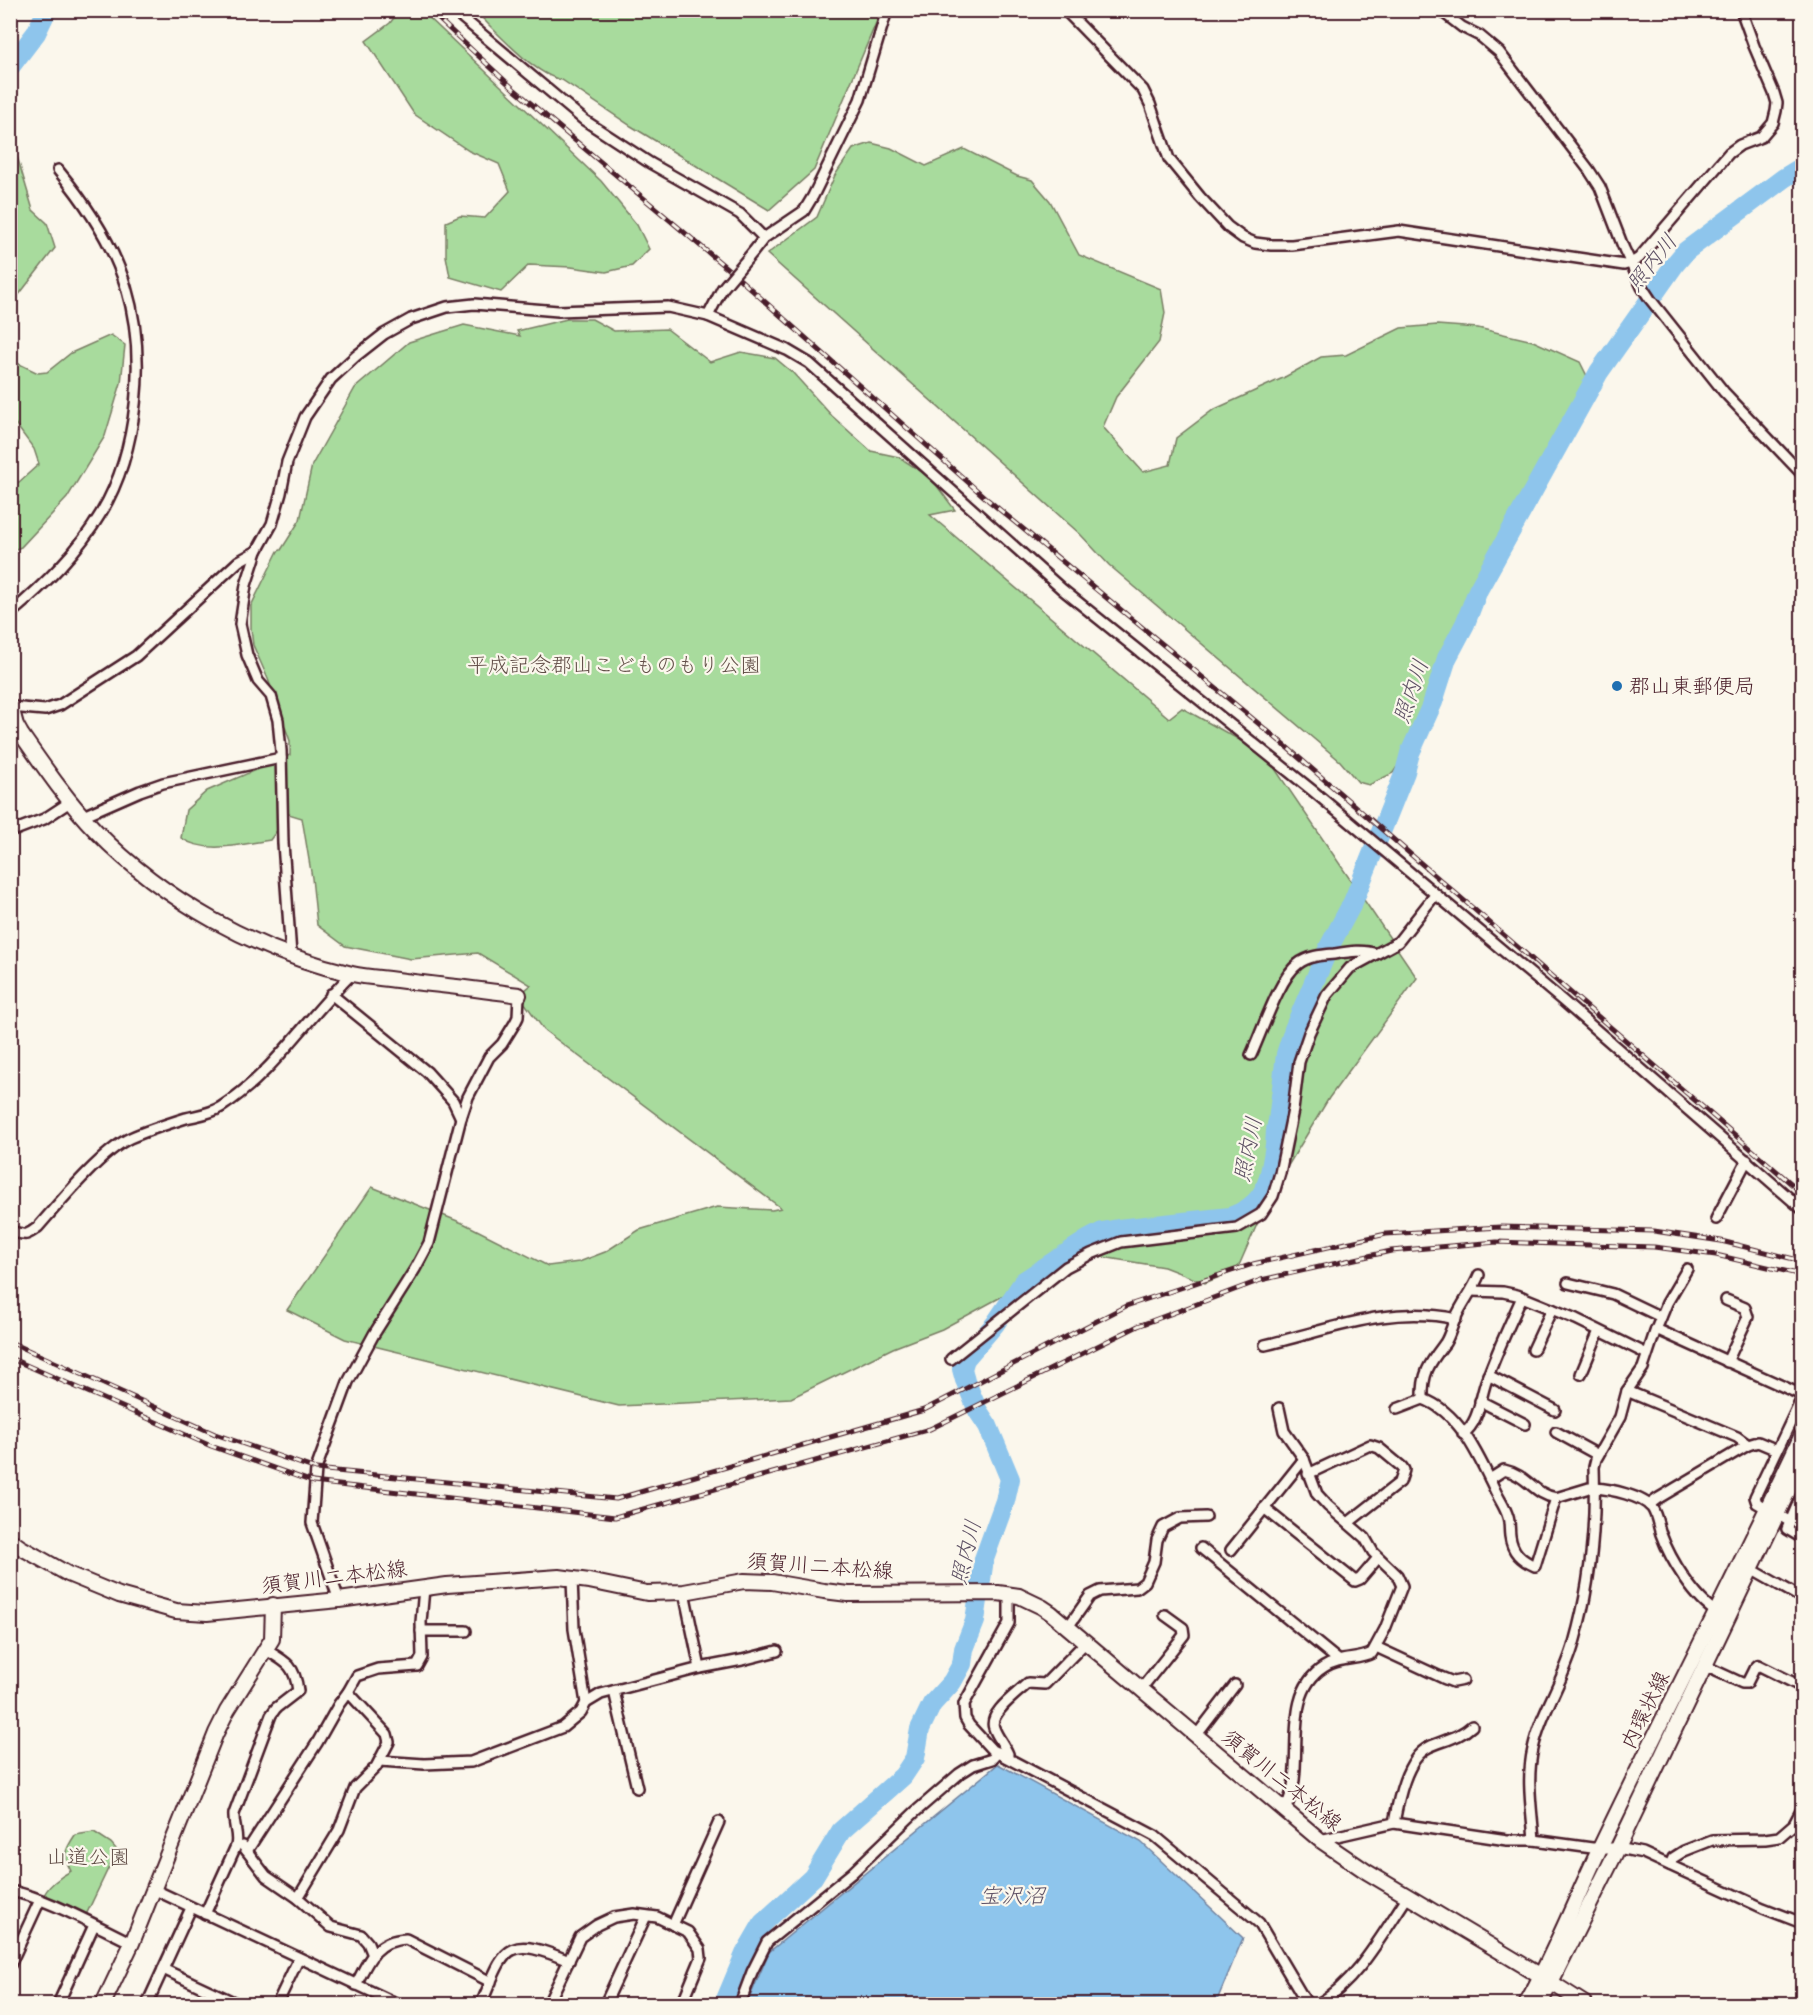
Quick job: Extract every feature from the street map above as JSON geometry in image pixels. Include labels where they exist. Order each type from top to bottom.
[{"type":"main road","points":[[11,707],[16,725],[70,801],[96,831],[177,898],[220,924],[291,955],[352,974],[519,995]]},
{"type":"main road","name":"内環状線","points":[[1540,2004],[1546,1980],[1600,1849],[1718,1613],[1778,1515],[1803,1435]]},
{"type":"main road","name":"内環状線","points":[[1526,2004],[1546,1980],[1618,1848],[1803,1462]]},
{"type":"main road","name":"須賀川二本松線","points":[[14,1546],[68,1574],[119,1595],[176,1611],[207,1613],[339,1600],[424,1588],[559,1577],[647,1593],[684,1592],[744,1581],[772,1582],[824,1592],[1012,1595],[1042,1606],[1320,1840],[1584,2004]]},
{"type":"main road","points":[[103,2004],[132,1943],[216,1733],[227,1711],[266,1650],[272,1633],[273,1605]]},
{"type":"street","points":[[453,10],[584,120],[650,163],[740,214],[764,238]]},
{"type":"street","points":[[708,316],[722,289],[764,238],[804,211],[813,196],[860,100],[888,10]]},
{"type":"street","points":[[1065,10],[1143,90],[1165,150],[1179,173],[1228,227],[1248,240],[1282,246],[1399,231],[1619,264],[1631,263],[1639,258],[1728,153],[1740,145],[1761,137],[1773,123],[1777,103],[1741,10]]},
{"type":"street","points":[[1440,10],[1462,27],[1480,36],[1506,59],[1600,187],[1631,263],[1650,299],[1724,392],[1803,474]]},
{"type":"street","points":[[10,614],[54,574],[76,549],[101,514],[124,465],[133,427],[136,375],[135,328],[127,288],[97,223],[79,195],[58,170]]},
{"type":"street","points":[[291,955],[282,843],[279,720],[271,696],[258,681],[247,655],[240,624],[246,585],[257,551],[272,524],[287,462],[305,417],[331,379],[384,334],[411,319],[447,307],[474,304],[558,311],[668,307],[708,316],[787,350],[809,363],[1063,590],[1313,791],[1563,1001],[1803,1209]]},
{"type":"street","points":[[11,707],[45,710],[60,705],[136,656],[238,561],[257,551]]},
{"type":"street","points":[[83,816],[140,790],[163,783],[281,758]]},
{"type":"street","points":[[10,832],[44,819],[70,801]]},
{"type":"street","points":[[951,1359],[1066,1267],[1091,1254],[1120,1242],[1236,1228],[1261,1214],[1273,1196],[1280,1173],[1293,1110],[1299,1062],[1309,1033],[1327,995],[1350,968],[1398,942],[1435,895]]},
{"type":"street","points":[[1251,1055],[1283,982],[1298,964],[1312,957],[1342,952],[1376,954]]},
{"type":"street","points":[[10,1231],[27,1235],[38,1227],[106,1155],[128,1139],[212,1112],[222,1106],[282,1052],[331,994],[352,974]]},
{"type":"street","points":[[331,994],[427,1072],[453,1101],[461,1118]]},
{"type":"street","points":[[339,1600],[312,1523],[316,1469],[348,1382],[429,1243],[468,1097],[489,1057],[502,1044],[518,1017],[519,995]]},
{"type":"street","points":[[1716,1219],[1747,1161]]},
{"type":"street","points":[[1534,1840],[1529,1776],[1533,1749],[1539,1729],[1565,1672],[1580,1622],[1594,1525],[1594,1467],[1598,1455],[1615,1430],[1627,1390],[1643,1368],[1661,1317],[1687,1269]]},
{"type":"street","points":[[1423,1399],[1422,1383],[1426,1370],[1435,1354],[1446,1342],[1479,1275]]},
{"type":"street","points":[[1568,1283],[1613,1294],[1661,1317]]},
{"type":"street","points":[[1472,1292],[1503,1292],[1522,1297],[1647,1354]]},
{"type":"street","points":[[1463,1434],[1472,1424],[1488,1375],[1522,1297]]},
{"type":"street","points":[[1726,1300],[1745,1308],[1748,1317],[1727,1362]]},
{"type":"street","points":[[1533,1350],[1552,1309]]},
{"type":"street","points":[[1265,1345],[1366,1318],[1429,1313],[1456,1319]]},
{"type":"street","points":[[1656,1329],[1803,1396],[1755,1497],[1757,1503],[1778,1515],[1787,1529],[1803,1538]]},
{"type":"street","points":[[1581,1374],[1599,1331]]},
{"type":"street","points":[[1488,1375],[1555,1410]]},
{"type":"street","points":[[1627,1390],[1737,1437],[1748,1445]]},
{"type":"street","points":[[1397,1409],[1423,1399]]},
{"type":"street","points":[[1423,1399],[1447,1413],[1473,1447],[1509,1518],[1510,1535],[1514,1548],[1520,1559],[1535,1566],[1556,1498]]},
{"type":"street","points":[[1480,1401],[1525,1424]]},
{"type":"street","points":[[1279,1408],[1284,1431],[1304,1459],[1317,1494],[1365,1538],[1378,1558],[1397,1575],[1402,1586],[1376,1647],[1369,1655],[1338,1660],[1317,1672],[1303,1690],[1295,1732],[1292,1791],[1285,1811]]},
{"type":"street","points":[[1556,1432],[1598,1455]]},
{"type":"street","points":[[1649,1505],[1748,1445],[1758,1442],[1777,1450]]},
{"type":"street","points":[[1308,1474],[1370,1445],[1379,1448],[1402,1467],[1404,1470],[1401,1481],[1348,1523]]},
{"type":"street","points":[[1231,1550],[1304,1459]]},
{"type":"street","points":[[1490,1479],[1500,1472],[1508,1471],[1523,1477],[1539,1493],[1556,1498],[1595,1488],[1637,1498],[1649,1505],[1654,1511],[1661,1535],[1677,1566],[1705,1603],[1718,1613]]},
{"type":"street","points":[[1778,1515],[1803,1494]]},
{"type":"street","points":[[1264,1508],[1355,1581],[1360,1579],[1378,1558]]},
{"type":"street","points":[[1068,1627],[1085,1601],[1094,1593],[1131,1589],[1145,1582],[1154,1562],[1159,1534],[1168,1523],[1185,1517],[1206,1517]]},
{"type":"street","points":[[1201,1548],[1338,1660]]},
{"type":"street","points":[[1751,1569],[1803,1598]]},
{"type":"street","points":[[572,1579],[574,1629],[586,1703]]},
{"type":"street","points":[[247,1851],[357,1676],[378,1669],[417,1666],[422,1657],[424,1588]]},
{"type":"street","points":[[684,1592],[700,1668]]},
{"type":"street","points":[[1012,1595],[1009,1602],[1009,1623],[964,1704],[965,1718],[969,1725],[976,1734],[1002,1755],[1155,1836],[1259,1923],[1307,2004]]},
{"type":"street","points":[[1141,1689],[1184,1635],[1183,1628],[1165,1615]]},
{"type":"street","points":[[422,1631],[466,1631]]},
{"type":"street","points":[[740,2004],[767,1942],[852,1873],[914,1813],[959,1774],[972,1766],[1008,1754],[993,1727],[995,1716],[1001,1707],[1028,1683],[1045,1684],[1086,1642]]},
{"type":"street","points":[[1376,1647],[1453,1682],[1463,1680]]},
{"type":"street","points":[[266,1650],[290,1666],[297,1679],[298,1691],[276,1708],[271,1715],[234,1814],[233,1821],[238,1839],[266,1876],[298,1898],[331,1927],[361,1935],[368,1943],[373,1955]]},
{"type":"street","points":[[380,1761],[424,1764],[471,1762],[563,1727],[593,1698],[700,1668],[777,1651]]},
{"type":"street","points":[[1705,1666],[1742,1683],[1747,1683],[1758,1665],[1803,1687]]},
{"type":"street","points":[[1196,1736],[1235,1685]]},
{"type":"street","points":[[614,1691],[637,1788]]},
{"type":"street","points":[[298,1898],[339,1830],[356,1788],[380,1761],[389,1742],[387,1734],[348,1692]]},
{"type":"street","points":[[1394,1823],[1403,1782],[1421,1752],[1428,1747],[1459,1736],[1472,1726]]},
{"type":"street","points":[[1670,1865],[1673,1858],[1684,1851],[1712,1840],[1779,1837],[1794,1824],[1803,1809]]},
{"type":"street","points":[[673,1925],[719,1822]]},
{"type":"street","points":[[1320,1840],[1394,1823],[1506,1840],[1534,1840],[1600,1849],[1618,1848],[1643,1853],[1803,1923]]},
{"type":"street","points":[[205,1914],[238,1839]]},
{"type":"street","points":[[153,1889],[398,2004]]},
{"type":"street","points":[[10,1891],[40,1900],[132,1943]]},
{"type":"street","points":[[1318,2004],[1331,1997],[1350,1978],[1408,1896]]},
{"type":"street","points":[[10,1965],[40,1900]]},
{"type":"street","points":[[147,2004],[191,1908]]},
{"type":"street","points":[[548,2004],[580,1937],[614,1917],[634,1914],[657,1917],[688,1932],[697,1942],[701,1958],[682,2004]]},
{"type":"street","points":[[605,2004],[646,1916]]},
{"type":"street","points":[[58,2004],[94,1925]]},
{"type":"street","points":[[356,1985],[366,1965],[384,1944],[393,1940],[406,1939],[490,1982]]},
{"type":"street","points":[[481,2004],[500,1962],[505,1954],[513,1949],[530,1947],[569,1961]]},
{"type":"street","points":[[277,2004],[299,1958]]},
{"type":"street","points":[[163,1969],[238,2004]]},
{"type":"street","points":[[211,2004],[216,1994]]},
{"type":"green space","points":[[399,11],[422,11],[601,181],[637,225],[649,249],[632,266],[606,272],[571,267],[529,265],[501,292],[450,277],[446,256],[446,222],[460,216],[485,218],[510,191],[499,164],[469,151],[414,114],[366,41],[390,23]]},
{"type":"green space","points":[[475,11],[881,11],[814,170],[769,210],[631,126],[562,80],[539,70]]},
{"type":"green space","points":[[11,136],[33,210],[47,223],[55,248],[11,305]]},
{"type":"green space","points":[[871,143],[891,148],[926,166],[964,149],[1017,176],[1032,180],[1050,201],[1079,255],[1161,289],[1165,313],[1159,342],[1116,397],[1103,427],[1143,472],[1170,465],[1176,438],[1213,410],[1283,378],[1321,357],[1346,355],[1401,328],[1437,325],[1478,328],[1533,341],[1580,362],[1590,382],[1546,452],[1474,582],[1450,641],[1422,728],[1393,773],[1369,785],[1358,782],[1340,761],[1109,565],[1080,534],[767,254],[817,217],[835,175],[853,149]]},
{"type":"green space","name":"平成記念郡山こどものもり公園","points":[[567,319],[592,319],[614,331],[667,329],[710,362],[741,352],[775,358],[793,373],[832,416],[871,451],[899,457],[931,478],[955,510],[930,515],[1169,718],[1182,708],[1265,754],[1417,978],[1329,1098],[1269,1197],[1237,1270],[1205,1283],[1164,1267],[1096,1256],[1055,1263],[1001,1297],[942,1329],[893,1348],[791,1398],[619,1406],[345,1339],[287,1310],[372,1187],[465,1224],[548,1266],[579,1262],[605,1252],[639,1230],[717,1207],[772,1210],[781,1208],[544,1030],[519,995],[531,985],[478,953],[411,959],[345,946],[317,925],[302,818],[289,814],[270,840],[248,844],[213,847],[191,843],[181,838],[186,810],[207,791],[290,755],[290,741],[253,645],[251,606],[278,551],[281,550],[300,520],[312,465],[355,388],[409,342],[464,325],[520,336],[517,331]]},
{"type":"green space","points":[[111,335],[125,345],[121,383],[105,436],[67,498],[21,547],[11,551],[11,482],[19,482],[39,464],[34,449],[11,418],[11,360],[38,373],[47,372],[71,353]]},
{"type":"green space","name":"山道公園","points":[[94,1832],[111,1843],[117,1850],[85,1917],[43,1898],[51,1886],[71,1871],[66,1861],[66,1853],[75,1835]]},
{"type":"water","name":"宝沢沼","points":[[998,1764],[1141,1842],[1243,1938],[1218,1998],[1208,2004],[747,2004],[769,1952]]},
{"type":"waterway","points":[[10,67],[36,33],[47,10]]},
{"type":"waterway","name":"照内川","points":[[724,2004],[745,1954],[763,1923],[813,1877],[841,1831],[903,1776],[915,1758],[920,1729],[932,1704],[952,1682],[962,1664],[964,1649],[975,1621],[984,1559],[1005,1501],[1010,1479],[988,1426],[978,1411],[965,1380],[962,1369],[965,1359],[995,1324],[1024,1281],[1089,1239],[1102,1232],[1118,1229],[1230,1217],[1243,1212],[1259,1198],[1271,1169],[1286,1054],[1294,1029],[1329,947],[1353,902],[1405,772],[1410,753],[1433,702],[1447,658],[1465,624],[1478,590],[1599,372],[1675,264],[1686,251],[1802,167]]},
{"type":"railway","points":[[429,10],[515,90],[735,275],[988,500],[1282,743],[1802,1193]]},
{"type":"railway","points":[[10,1342],[215,1434],[316,1469],[616,1499],[924,1410],[1126,1306],[1253,1264],[1386,1234],[1500,1227],[1654,1231],[1721,1241],[1802,1261]]},
{"type":"railway","points":[[10,1358],[211,1446],[313,1482],[615,1517],[930,1429],[1138,1326],[1261,1280],[1391,1251],[1497,1242],[1654,1247],[1716,1255],[1802,1275]]},
{"type":"place","name":"郡山東郵便局","points":[[1617,686]]}]
